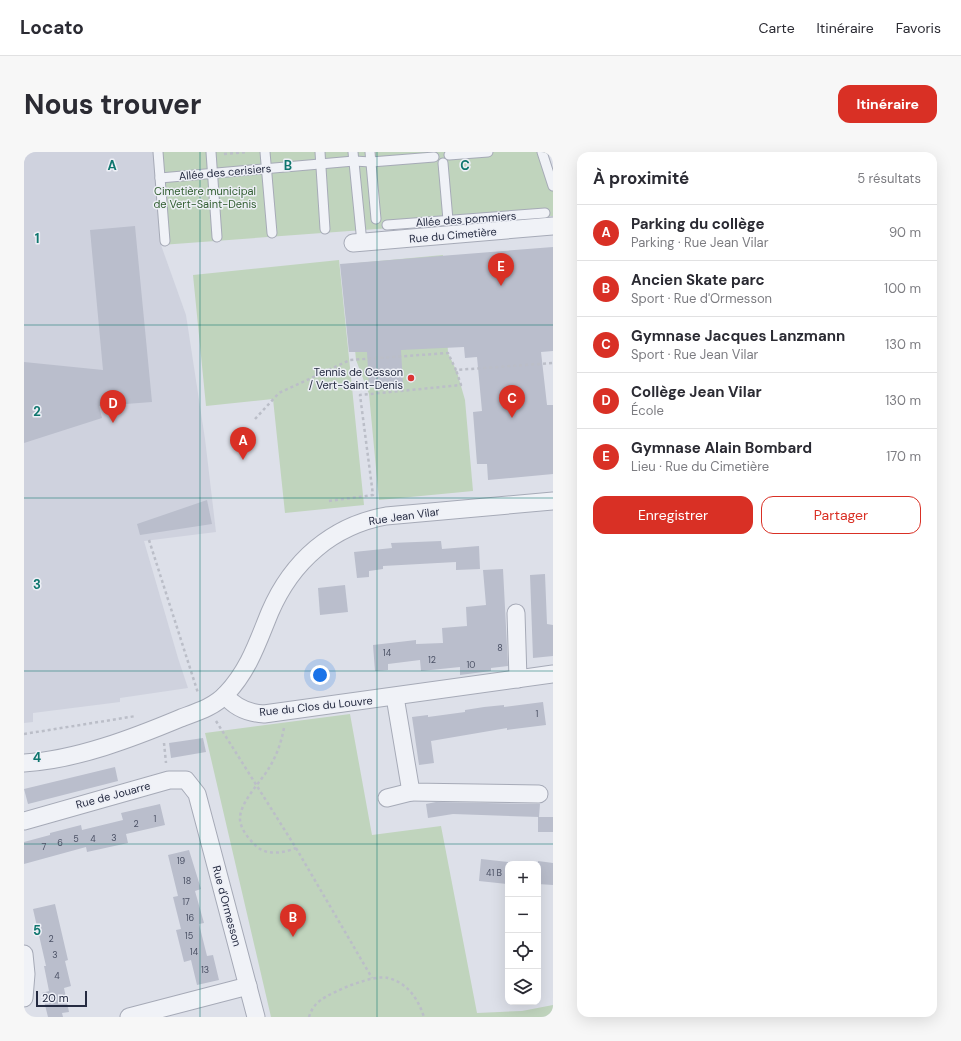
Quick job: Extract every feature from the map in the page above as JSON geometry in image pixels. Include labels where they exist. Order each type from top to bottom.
[{"type":"street","name":"Rue du Cimetière","points":[[359,239],[549,220]]},
{"type":"street","name":"Rue Jean Vilar","points":[[225,695],[247,667],[255,651],[270,611],[289,577],[310,554],[336,533],[369,519],[386,516],[553,502]]},
{"type":"street","points":[[516,613],[518,679]]},
{"type":"street","name":"Rue du Clos du Louvre","points":[[225,695],[232,704],[251,713],[264,714],[553,674]]},
{"type":"street","points":[[24,763],[62,757],[89,750],[160,727],[208,708],[225,695]]},
{"type":"street","points":[[395,697],[410,792]]},
{"type":"street","name":"Rue de Jouarre","points":[[24,821],[169,780],[186,780],[197,794]]},
{"type":"street","points":[[387,798],[410,792],[539,794]]},
{"type":"street","name":"Rue d'Ormesson","points":[[197,794],[256,1017]]},
{"type":"street","points":[[24,954],[26,974],[24,998]]},
{"type":"street","points":[[129,1017],[248,986]]},
{"type":"lane","points":[[158,152],[165,241]]},
{"type":"lane","points":[[265,152],[272,233]]},
{"type":"lane","points":[[320,152],[325,229]]},
{"type":"lane","points":[[370,152],[376,219]]},
{"type":"lane","points":[[448,220],[443,163],[447,154],[488,152]]},
{"type":"lane","points":[[542,152],[553,186]]},
{"type":"lane","points":[[211,153],[217,237]]},
{"type":"lane","points":[[436,154],[443,163]]},
{"type":"lane","name":"Allée des cerisiers","points":[[160,178],[321,164],[353,157],[371,162],[436,154]]},
{"type":"lane","points":[[353,157],[359,239]]},
{"type":"lane","name":"Allée des pommiers","points":[[387,225],[448,220],[549,220]]},
{"type":"path","points":[[211,153],[247,152]]},
{"type":"path","points":[[255,419],[279,393],[350,360],[448,353],[461,385],[360,395],[373,495],[329,501]]},
{"type":"path","points":[[456,370],[553,363]]},
{"type":"path","points":[[149,540],[199,695],[192,698]]},
{"type":"path","points":[[208,708],[296,848],[372,978]]},
{"type":"path","points":[[284,711],[284,729],[279,750],[257,787],[241,810],[240,822],[246,836],[258,848],[274,853],[285,852],[296,848]]},
{"type":"path","points":[[24,734],[142,715]]},
{"type":"path","points":[[160,727],[164,740],[164,754],[169,780]]},
{"type":"path","points":[[309,1017],[310,1011],[320,1000],[334,992],[372,978],[387,977],[401,982],[418,1000],[424,1017]]},
{"type":"shaded area","points":[[24,152],[154,152],[161,245],[186,315],[205,439],[216,532],[144,541],[188,688],[120,698],[120,702],[33,713],[33,722],[24,723]]},
{"type":"green space","name":"Cimetière municipal de Vert-Saint-Denis","points":[[154,152],[546,152],[553,174],[553,216],[161,245]]},
{"type":"green space","name":"Tennis de Cesson / Vert-Saint-Denis","points":[[443,255],[448,353],[457,372],[465,400],[473,491],[379,500],[369,394],[356,360],[347,264]]},
{"type":"green space","points":[[339,260],[364,505],[285,513],[273,399],[206,406],[193,275]]},
{"type":"green space","points":[[350,714],[372,835],[441,826],[477,1013],[522,1011],[553,1005],[553,1017],[271,1017],[205,733]]},
{"type":"building","points":[[135,226],[152,402],[99,406],[102,418],[24,443],[24,362],[103,370],[90,230]]},
{"type":"building","points":[[553,247],[553,351],[541,352],[547,405],[553,405],[553,474],[488,480],[487,464],[477,464],[473,412],[482,411],[477,357],[465,358],[464,347],[401,350],[403,384],[369,387],[367,352],[349,352],[340,264]]},
{"type":"building","points":[[207,500],[212,524],[140,535],[137,524]]},
{"type":"building","points":[[441,541],[442,549],[479,546],[480,569],[456,570],[456,562],[383,566],[383,569],[369,571],[369,577],[357,578],[354,552],[392,548],[391,543]]},
{"type":"building","points":[[503,569],[508,666],[491,668],[491,671],[460,675],[460,667],[421,671],[420,660],[388,664],[388,670],[375,671],[373,645],[416,640],[416,644],[443,643],[442,628],[467,626],[466,607],[486,605],[483,570]]},
{"type":"building","points":[[545,574],[547,624],[553,625],[553,656],[533,658],[530,575]]},
{"type":"building","points":[[345,585],[348,612],[320,615],[318,588]]},
{"type":"building","points":[[543,702],[546,725],[507,730],[507,728],[431,741],[434,763],[419,765],[412,717],[428,715],[428,717],[465,712],[465,710],[484,707],[504,705],[504,707]]},
{"type":"building","points":[[203,738],[206,752],[171,758],[169,743]]},
{"type":"building","points":[[115,767],[118,781],[28,804],[24,789]]},
{"type":"building","points":[[436,802],[540,804],[539,817],[453,814],[428,818],[426,804]]},
{"type":"building","points":[[160,804],[165,825],[126,834],[128,843],[87,852],[86,847],[24,864],[24,842],[81,825],[82,830],[123,820],[121,813]]},
{"type":"building","points":[[538,817],[553,817],[553,832],[538,832]]},
{"type":"building","points":[[189,850],[201,889],[195,891],[204,923],[199,924],[207,956],[213,955],[219,980],[197,985],[191,960],[184,962],[176,930],[181,929],[173,897],[178,896],[168,855]]},
{"type":"building","points":[[481,859],[505,862],[505,884],[479,881]]},
{"type":"building","points":[[541,861],[553,863],[553,885],[541,884]]},
{"type":"building","points":[[55,904],[68,960],[65,961],[71,986],[64,988],[69,1012],[62,1013],[63,1017],[48,1017],[42,993],[49,991],[44,966],[46,966],[33,909]]},
{"type":"place","name":"Gymnase Alain Bombard","points":[[501,286]]},
{"type":"place","name":"Tennis de Cesson / Vert-Saint-Denis","points":[[411,378]]},
{"type":"place","name":"Gymnase Jacques Lanzmann","points":[[512,418]]},
{"type":"place","name":"Collège Jean Vilar","points":[[113,423]]},
{"type":"place","name":"Parking du collège","points":[[243,460]]},
{"type":"place","name":"Ancien Skate parc","points":[[293,937]]}]
